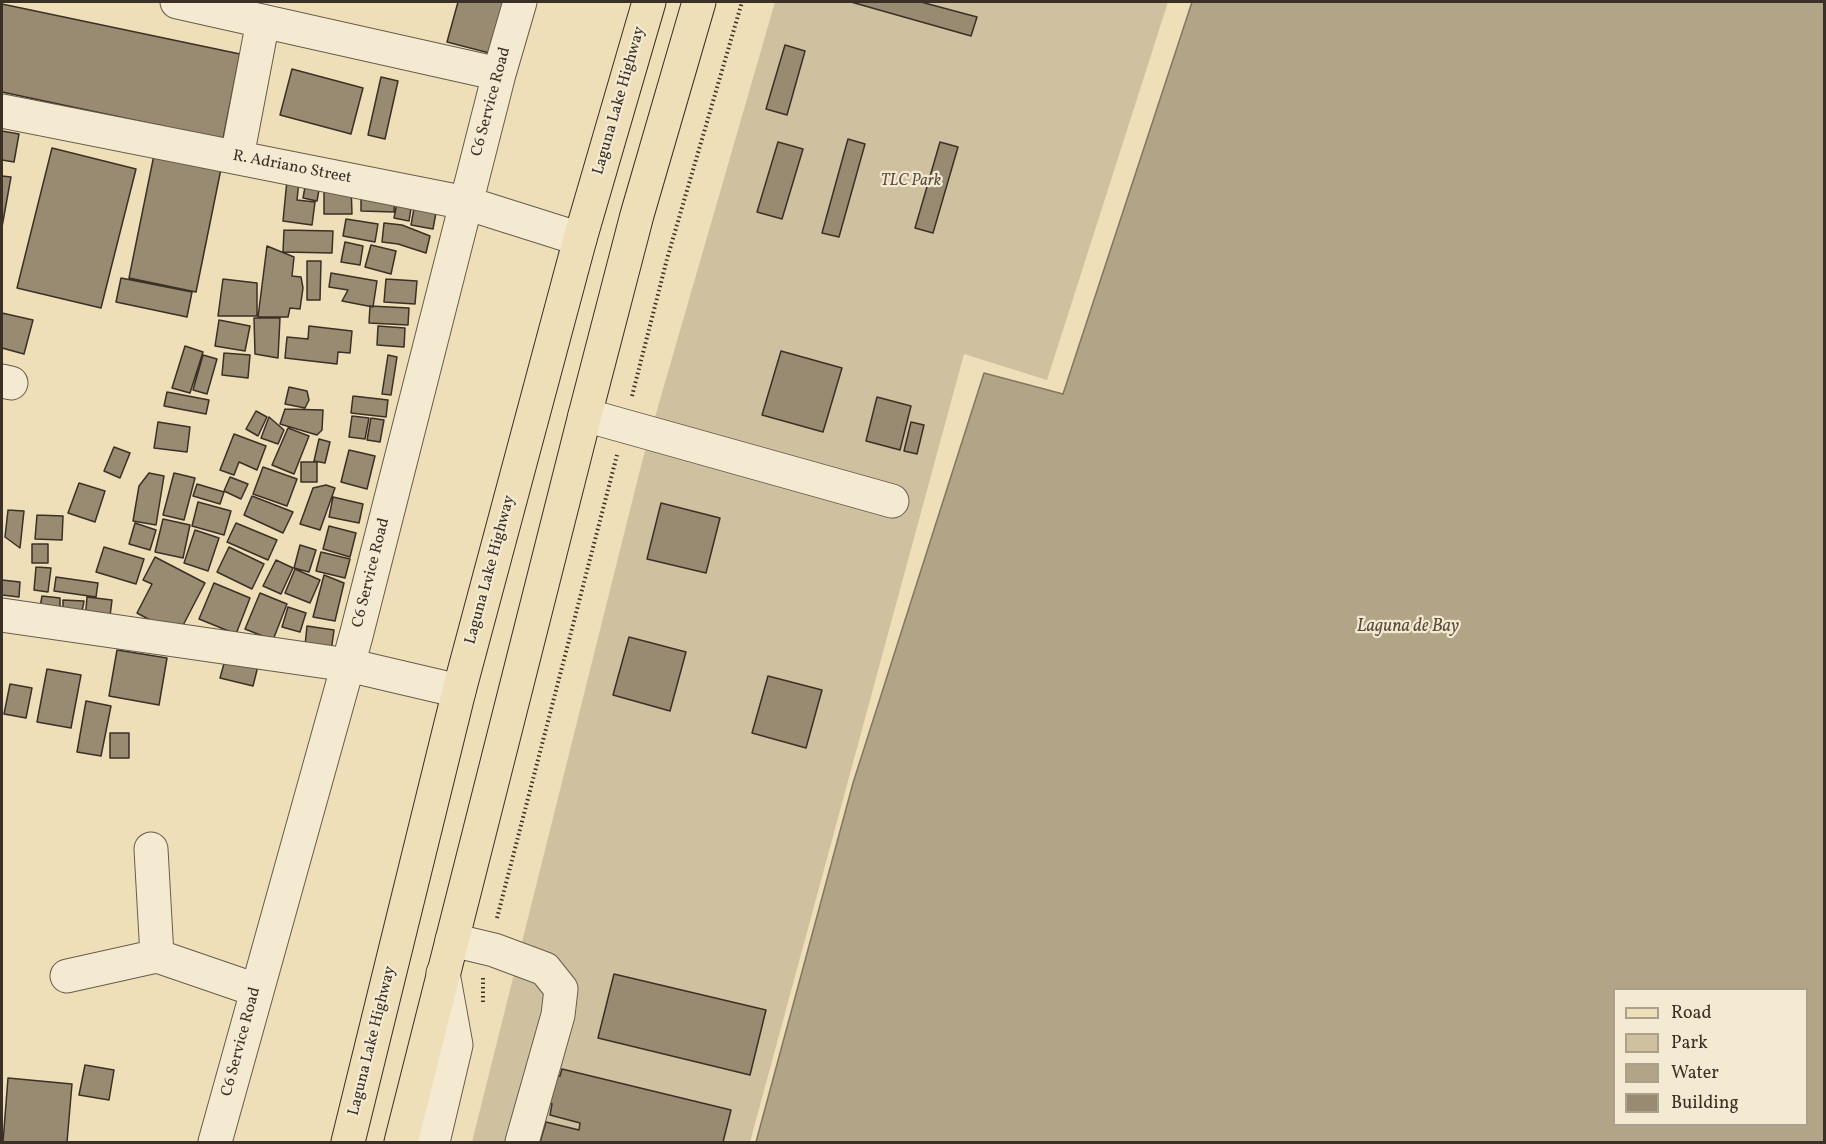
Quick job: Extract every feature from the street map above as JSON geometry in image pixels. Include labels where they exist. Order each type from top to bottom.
[{"type":"main road","name":"Laguna Lake Highway","points":[[348,1143],[459,691],[565,234],[649,2]]},
{"type":"main road","points":[[401,1143],[637,215],[699,2]]},
{"type":"street","points":[[177,2],[254,13],[499,74]]},
{"type":"street","name":"C6 Service Road","points":[[215,1143],[256,990],[360,658],[476,206],[499,74],[520,2]]},
{"type":"street","points":[[237,157],[254,13]]},
{"type":"street","name":"R. Adriano Street","points":[[2,111],[476,206],[565,234]]},
{"type":"street","points":[[585,415],[892,501]]},
{"type":"street","points":[[2,615],[360,658],[416,681],[459,691]]},
{"type":"street","points":[[151,849],[157,956]]},
{"type":"street","points":[[452,940],[489,949],[545,969],[561,989],[558,1015],[522,1143]]},
{"type":"street","points":[[67,976],[157,956],[256,990]]},
{"type":"street","points":[[433,1143],[456,1045],[443,973]]},
{"type":"path","points":[[483,1014],[483,972],[667,259],[742,2]]},
{"type":"green space","name":"TLC Park","points":[[775,2],[1168,2],[1047,380],[964,354],[750,1142],[472,1142],[642,462]]},
{"type":"water","name":"Laguna de Bay","points":[[1192,2],[1824,2],[1824,1142],[756,1142],[853,783],[984,373],[1063,394]]},
{"type":"building","points":[[458,2],[511,2],[497,55],[447,42]]},
{"type":"building","points":[[851,2],[921,2],[977,17],[971,36]]},
{"type":"building","points":[[2,4],[240,54],[223,139],[2,92]]},
{"type":"building","points":[[785,45],[805,51],[787,115],[766,109]]},
{"type":"building","points":[[292,69],[363,88],[351,134],[280,115]]},
{"type":"building","points":[[381,77],[398,81],[385,139],[368,135]]},
{"type":"building","points":[[2,131],[19,134],[14,162],[2,160]]},
{"type":"building","points":[[848,139],[865,144],[839,237],[822,233]]},
{"type":"building","points":[[778,142],[803,149],[782,219],[757,212]]},
{"type":"building","points":[[940,142],[958,147],[933,233],[915,228]]},
{"type":"building","points":[[156,145],[223,159],[196,292],[129,278]]},
{"type":"building","points":[[52,148],[136,169],[101,308],[17,288]]},
{"type":"building","points":[[2,176],[11,177],[2,227]]},
{"type":"building","points":[[307,176],[321,178],[317,201],[303,198]]},
{"type":"building","points":[[287,180],[299,181],[297,200],[315,202],[312,225],[283,221]]},
{"type":"building","points":[[351,184],[352,214],[324,214],[324,185]]},
{"type":"building","points":[[361,190],[395,191],[394,212],[361,211]]},
{"type":"building","points":[[399,193],[413,196],[409,221],[394,218]]},
{"type":"building","points":[[415,203],[437,207],[433,229],[411,225]]},
{"type":"building","points":[[346,219],[378,224],[375,242],[343,236]]},
{"type":"building","points":[[384,223],[402,225],[430,236],[426,253],[398,244],[382,242]]},
{"type":"building","points":[[284,230],[333,231],[332,253],[283,252]]},
{"type":"building","points":[[345,242],[363,246],[360,265],[341,262]]},
{"type":"building","points":[[371,245],[396,251],[391,274],[365,267]]},
{"type":"building","points":[[267,246],[294,257],[292,276],[301,277],[303,288],[300,309],[290,308],[288,317],[258,317]]},
{"type":"building","points":[[307,261],[321,261],[320,300],[307,300]]},
{"type":"building","points":[[331,273],[377,281],[373,307],[342,301],[348,290],[329,287]]},
{"type":"building","points":[[121,278],[192,292],[187,317],[116,302]]},
{"type":"building","points":[[223,279],[257,283],[257,316],[218,316]]},
{"type":"building","points":[[386,279],[417,281],[415,304],[384,302]]},
{"type":"building","points":[[370,306],[409,308],[408,325],[369,323]]},
{"type":"building","points":[[2,313],[33,320],[24,354],[2,348]]},
{"type":"building","points":[[254,318],[280,318],[278,358],[255,354]]},
{"type":"building","points":[[219,320],[250,326],[245,351],[215,346]]},
{"type":"building","points":[[309,326],[352,331],[350,353],[338,352],[337,364],[285,358],[287,337],[308,339]]},
{"type":"building","points":[[378,326],[405,328],[404,347],[377,345]]},
{"type":"building","points":[[185,346],[203,352],[190,393],[172,388]]},
{"type":"building","points":[[781,351],[842,368],[823,432],[762,415]]},
{"type":"building","points":[[224,353],[250,355],[248,378],[222,375]]},
{"type":"building","points":[[203,355],[217,359],[207,394],[193,390]]},
{"type":"building","points":[[388,355],[397,357],[391,395],[382,394]]},
{"type":"building","points":[[289,387],[307,391],[309,400],[305,408],[285,404]]},
{"type":"building","points":[[167,392],[209,400],[206,414],[164,406]]},
{"type":"building","points":[[353,396],[388,400],[386,417],[351,413]]},
{"type":"building","points":[[877,397],[911,406],[900,450],[866,441]]},
{"type":"building","points":[[285,409],[323,410],[322,430],[317,435],[280,424]]},
{"type":"building","points":[[256,411],[267,417],[258,436],[246,429]]},
{"type":"building","points":[[352,416],[369,418],[365,439],[349,437]]},
{"type":"building","points":[[269,417],[284,430],[278,444],[261,438]]},
{"type":"building","points":[[371,418],[384,420],[380,442],[367,440]]},
{"type":"building","points":[[158,422],[190,427],[187,452],[154,448]]},
{"type":"building","points":[[911,422],[924,425],[917,454],[904,451]]},
{"type":"building","points":[[288,428],[309,436],[294,474],[272,465]]},
{"type":"building","points":[[234,434],[266,446],[257,470],[239,462],[234,475],[220,470]]},
{"type":"building","points":[[319,439],[330,442],[325,463],[314,461]]},
{"type":"building","points":[[114,447],[130,453],[120,478],[104,471]]},
{"type":"building","points":[[349,450],[375,456],[367,489],[341,482]]},
{"type":"building","points":[[301,462],[317,462],[317,482],[301,482]]},
{"type":"building","points":[[263,467],[297,479],[287,506],[253,494]]},
{"type":"building","points":[[149,473],[164,476],[156,525],[133,521],[139,486]]},
{"type":"building","points":[[174,473],[195,478],[184,520],[163,515]]},
{"type":"building","points":[[230,477],[248,484],[241,499],[224,491]]},
{"type":"building","points":[[79,483],[105,491],[95,522],[68,513]]},
{"type":"building","points":[[197,484],[224,492],[220,504],[193,496]]},
{"type":"building","points":[[326,485],[335,488],[320,530],[300,524],[313,488]]},
{"type":"building","points":[[252,496],[293,512],[283,533],[244,515]]},
{"type":"building","points":[[333,497],[363,504],[359,523],[329,517]]},
{"type":"building","points":[[198,502],[231,511],[224,535],[192,526]]},
{"type":"building","points":[[661,503],[720,518],[706,573],[647,559]]},
{"type":"building","points":[[8,510],[24,511],[20,548],[5,537]]},
{"type":"building","points":[[37,515],[63,516],[62,540],[35,539]]},
{"type":"building","points":[[163,519],[190,525],[183,558],[155,552]]},
{"type":"building","points":[[135,523],[156,530],[150,550],[129,544]]},
{"type":"building","points":[[236,523],[277,540],[268,560],[227,542]]},
{"type":"building","points":[[329,526],[356,533],[350,557],[323,549]]},
{"type":"building","points":[[195,530],[219,538],[208,571],[184,563]]},
{"type":"building","points":[[32,544],[48,544],[48,563],[32,563]]},
{"type":"building","points":[[300,545],[316,550],[309,572],[294,568]]},
{"type":"building","points":[[104,547],[144,559],[136,584],[96,572]]},
{"type":"building","points":[[229,547],[264,564],[252,589],[217,572]]},
{"type":"building","points":[[321,552],[350,559],[345,578],[316,571]]},
{"type":"building","points":[[155,557],[205,583],[178,635],[137,613],[152,584],[143,580]]},
{"type":"building","points":[[276,560],[293,568],[281,594],[263,586]]},
{"type":"building","points":[[36,567],[51,568],[48,592],[34,590]]},
{"type":"building","points":[[295,569],[320,580],[310,603],[285,593]]},
{"type":"building","points":[[324,575],[344,583],[335,621],[313,617]]},
{"type":"building","points":[[56,577],[98,583],[96,597],[54,591]]},
{"type":"building","points":[[2,580],[20,582],[19,597],[2,595]]},
{"type":"building","points":[[214,583],[250,598],[236,634],[199,619]]},
{"type":"building","points":[[260,593],[287,604],[273,640],[245,629]]},
{"type":"building","points":[[42,596],[60,598],[60,617],[39,613]]},
{"type":"building","points":[[87,597],[112,600],[109,624],[85,621]]},
{"type":"building","points":[[63,600],[84,601],[80,622],[63,620]]},
{"type":"building","points":[[288,607],[306,613],[300,632],[282,627]]},
{"type":"building","points":[[307,626],[334,630],[330,659],[304,655]]},
{"type":"building","points":[[629,637],[686,652],[670,711],[613,695]]},
{"type":"building","points":[[228,649],[260,658],[253,686],[220,678]]},
{"type":"building","points":[[117,650],[167,658],[159,705],[109,696]]},
{"type":"building","points":[[47,669],[81,675],[71,728],[37,722]]},
{"type":"building","points":[[768,676],[822,690],[806,748],[752,733]]},
{"type":"building","points":[[10,684],[32,688],[26,718],[4,714]]},
{"type":"building","points":[[86,701],[111,706],[101,756],[77,752]]},
{"type":"building","points":[[110,733],[129,733],[129,758],[110,758]]},
{"type":"building","points":[[614,974],[766,1010],[750,1075],[598,1038]]},
{"type":"building","points":[[85,1065],[114,1070],[109,1100],[79,1095]]},
{"type":"building","points":[[562,1069],[731,1110],[723,1142],[540,1142],[546,1122],[579,1130],[580,1123],[550,1115],[552,1104],[541,1101],[548,1073],[560,1076]]},
{"type":"building","points":[[8,1078],[72,1084],[67,1142],[3,1142]]}]
